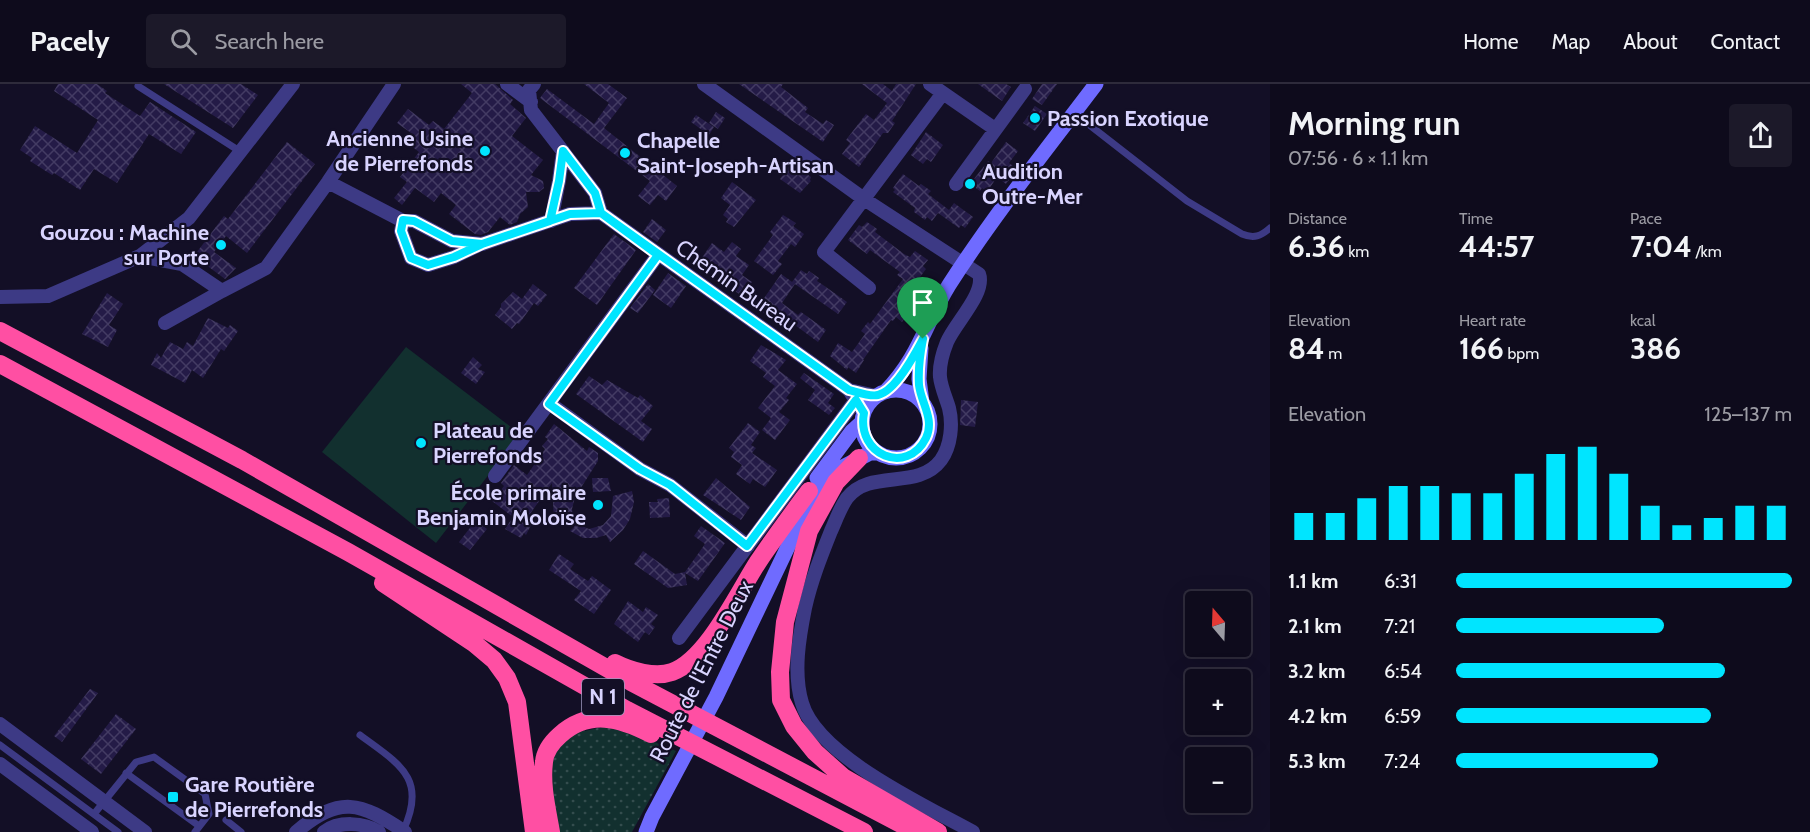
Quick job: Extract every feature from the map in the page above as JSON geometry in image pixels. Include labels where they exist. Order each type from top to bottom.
[{"type":"highway","name":"N 1","points":[[0,331],[242,460],[553,635],[631,682],[916,832]]},
{"type":"highway","name":"N 1","points":[[0,364],[348,552],[627,710],[864,832]]},
{"type":"highway","points":[[859,458],[836,482],[809,531],[785,622],[780,672],[781,700],[794,726],[815,752],[843,777],[938,832]]},
{"type":"highway","points":[[553,635],[625,668],[651,674],[671,673],[687,665],[700,653],[712,636],[760,560],[809,491]]},
{"type":"highway","points":[[348,552],[392,590],[475,644],[494,660],[507,678],[517,702],[532,829]]},
{"type":"highway","points":[[551,832],[544,794],[544,759],[552,742],[568,728],[591,718],[611,719],[645,731],[843,832]]},
{"type":"main road","points":[[881,394],[899,390],[912,394],[922,402],[928,412],[930,424],[928,435],[922,446],[912,453],[901,457],[889,457],[878,453],[869,445],[863,434],[858,406],[868,404],[881,394],[914,355],[944,294],[964,263],[1014,192],[1096,84]]},
{"type":"main road","points":[[922,402],[919,379],[923,339]]},
{"type":"main road","name":"Route de l'Entre Deux","points":[[805,511],[809,491],[852,431],[858,406]]},
{"type":"main road","name":"Route de l'Entre Deux","points":[[644,832],[716,697],[805,511],[836,471],[870,453],[878,453]]},
{"type":"street","points":[[0,297],[48,296],[140,256],[189,218],[293,84]]},
{"type":"street","points":[[165,323],[266,268],[394,84]]},
{"type":"street","points":[[507,84],[531,102]]},
{"type":"street","points":[[403,220],[401,231],[411,258],[428,265],[570,214],[601,213],[595,193],[531,110],[529,90],[534,84]]},
{"type":"street","points":[[704,84],[864,199],[964,263],[979,274],[981,279],[972,304],[955,325],[940,364],[940,378],[950,410],[951,430],[948,448],[940,461],[915,477],[872,482],[857,488],[847,498],[817,565],[806,602],[800,636],[797,679],[802,704],[812,723],[826,740],[846,758],[973,832]]},
{"type":"street","points":[[930,84],[995,129]]},
{"type":"street","points":[[956,184],[1025,89]]},
{"type":"street","points":[[869,288],[824,252],[943,93]]},
{"type":"street","points":[[550,221],[563,151]]},
{"type":"street","points":[[328,182],[403,220],[414,221],[452,241],[482,244]]},
{"type":"street","name":"Chemin Bureau","points":[[601,213],[858,406],[881,394]]},
{"type":"street","points":[[495,476],[658,255]]},
{"type":"street","points":[[140,256],[182,264],[222,291]]},
{"type":"street","points":[[549,404],[640,469],[670,485],[747,546]]},
{"type":"street","points":[[679,638],[747,546],[858,406]]},
{"type":"street","points":[[0,724],[145,832]]},
{"type":"street","points":[[0,764],[92,832]]},
{"type":"street","points":[[296,832],[322,813],[353,806],[370,810],[404,831]]},
{"type":"street","points":[[324,832],[329,828],[349,824],[373,828],[379,832]]},
{"type":"lane","points":[[138,86],[241,152]]},
{"type":"lane","points":[[1074,113],[1187,201],[1242,234],[1251,238],[1262,235],[1270,228]]},
{"type":"lane","points":[[360,735],[394,760],[406,774],[412,792],[411,813],[404,831]]},
{"type":"lane","points":[[0,745],[118,832]]},
{"type":"lane","points":[[94,814],[126,774],[136,762],[154,757],[205,794],[209,814],[197,829],[126,774]]},
{"type":"lane","points":[[226,820],[241,832]]},
{"type":"green space","name":"Plateau de Pierrefonds","points":[[406,347],[520,434],[436,543],[322,452]]},
{"type":"green space","points":[[602,727],[621,728],[676,751],[632,832],[557,832],[550,784],[552,760],[556,749],[565,738],[583,728],[585,731]]},
{"type":"building","points":[[58,84],[97,84],[107,91],[105,93],[140,116],[150,102],[196,132],[181,154],[149,134],[117,183],[94,169],[80,190],[30,161],[32,158],[20,150],[35,126],[77,153],[98,120],[54,91]]},
{"type":"building","points":[[164,84],[241,84],[258,95],[233,128]]},
{"type":"building","points":[[461,84],[495,84],[513,100],[510,104],[526,118],[512,136],[543,160],[531,175],[543,181],[544,188],[539,192],[526,192],[528,207],[520,214],[517,222],[510,225],[500,217],[488,232],[481,235],[475,234],[449,214],[456,205],[441,193],[434,202],[415,188],[402,205],[394,198],[407,182],[400,177],[419,152],[405,141],[411,133],[397,123],[408,109],[429,125],[433,121],[444,129],[472,93]]},
{"type":"building","points":[[584,84],[608,84],[627,98],[604,128],[677,186],[666,201],[658,195],[650,205],[638,196],[650,181],[540,98],[547,89],[594,124],[609,103]]},
{"type":"building","points":[[739,84],[783,84],[781,87],[808,108],[805,112],[823,124],[826,120],[834,125],[823,142]]},
{"type":"building","points":[[862,84],[883,84],[892,91],[896,84],[916,84],[892,121],[895,123],[888,133],[883,133],[859,167],[842,154],[850,143],[846,140],[866,114],[874,120],[887,103]]},
{"type":"building","points":[[978,84],[1006,84],[1011,87],[1002,101]]},
{"type":"building","points":[[1042,84],[1057,84],[1042,105],[1032,99]]},
{"type":"building","points":[[1035,106],[1047,114],[1035,131],[1023,123]]},
{"type":"building","points":[[716,112],[725,118],[718,129],[709,123]]},
{"type":"building","points":[[696,115],[714,127],[709,135],[691,122]]},
{"type":"building","points":[[926,132],[943,145],[931,162],[927,159],[923,164],[911,155]]},
{"type":"building","points":[[287,142],[315,164],[247,253],[226,236],[214,252],[236,268],[225,279],[194,256],[224,216],[228,219]]},
{"type":"building","points":[[1006,142],[1018,151],[1009,163],[1017,169],[1006,184],[997,177],[987,192],[982,188],[980,191],[970,184],[988,161],[991,163]]},
{"type":"building","points":[[791,163],[811,177],[811,181],[800,193],[780,179]]},
{"type":"building","points":[[903,174],[919,186],[921,184],[931,191],[928,194],[949,210],[954,203],[973,217],[965,228],[961,225],[959,228],[938,213],[932,221],[927,217],[925,220],[914,212],[915,208],[893,192],[895,190],[893,188]]},
{"type":"building","points":[[732,182],[756,200],[734,227],[726,222],[728,219],[723,215],[730,205],[721,198]]},
{"type":"building","points":[[783,215],[796,223],[793,226],[804,234],[795,247],[791,244],[778,261],[782,264],[773,275],[754,261],[773,235],[770,232]]},
{"type":"building","points":[[652,219],[666,230],[657,242],[643,232]]},
{"type":"building","points":[[867,222],[877,229],[875,232],[904,254],[910,257],[915,251],[928,260],[923,266],[926,269],[905,298],[910,302],[906,306],[911,310],[902,322],[896,317],[893,321],[891,320],[856,373],[848,367],[847,370],[830,356],[838,343],[852,352],[865,334],[861,331],[868,322],[870,324],[903,279],[897,275],[900,272],[870,250],[867,254],[848,240],[859,225],[862,227]]},
{"type":"building","points":[[614,234],[636,250],[597,305],[574,288]]},
{"type":"building","points":[[732,242],[741,249],[736,256],[749,265],[742,275],[752,282],[742,296],[732,289],[735,284],[701,259],[712,243],[724,252]]},
{"type":"building","points":[[801,270],[807,274],[809,271],[819,278],[817,281],[847,302],[838,314],[792,282]]},
{"type":"building","points":[[668,273],[686,286],[671,308],[653,295]]},
{"type":"building","points":[[781,274],[795,284],[782,303],[798,315],[801,312],[826,330],[818,342],[780,314],[775,321],[761,311],[766,304],[762,301]]},
{"type":"building","points":[[533,284],[547,295],[538,306],[534,303],[519,324],[517,323],[512,329],[495,315],[501,304],[513,292],[522,299]]},
{"type":"building","points":[[648,284],[655,290],[638,313],[630,308]]},
{"type":"building","points":[[107,293],[123,304],[109,325],[117,330],[108,347],[82,334]]},
{"type":"building","points":[[208,318],[228,328],[230,325],[238,331],[224,351],[221,349],[203,378],[192,370],[185,383],[151,365],[157,353],[161,358],[170,342],[183,349],[187,342],[193,346]]},
{"type":"building","points":[[761,345],[786,360],[778,370],[797,384],[786,398],[789,400],[779,412],[790,420],[775,440],[762,430],[771,418],[758,408],[775,386],[763,377],[766,373],[750,361]]},
{"type":"building","points":[[473,357],[482,365],[478,369],[485,372],[476,384],[461,373]]},
{"type":"building","points":[[804,373],[834,394],[828,403],[835,408],[829,415],[808,400],[815,390],[800,378]]},
{"type":"building","points":[[589,376],[602,385],[607,380],[638,398],[640,395],[653,406],[641,421],[652,429],[643,442],[576,394]]},
{"type":"building","points":[[961,400],[978,402],[975,427],[960,425]]},
{"type":"building","points":[[748,423],[760,432],[751,445],[756,448],[752,453],[777,470],[765,487],[753,479],[750,484],[736,474],[742,465],[731,457],[734,452],[729,448]]},
{"type":"building","points":[[554,424],[587,451],[589,447],[598,453],[598,461],[575,497],[573,517],[554,521],[552,483],[525,521],[531,525],[526,535],[524,533],[521,538],[505,529],[513,517],[492,501],[504,486],[501,483],[514,465],[527,475],[545,449],[542,446],[548,439],[545,437]]},
{"type":"building","points":[[592,478],[608,478],[611,491],[593,492]]},
{"type":"building","points":[[716,478],[750,507],[741,520],[703,495]]},
{"type":"building","points":[[632,491],[634,502],[630,519],[623,530],[610,542],[606,535],[583,538],[570,531],[577,524],[589,529],[603,525],[611,516],[613,496]]},
{"type":"building","points":[[669,498],[670,517],[650,518],[649,502]]},
{"type":"building","points":[[476,520],[487,529],[470,550],[459,542]]},
{"type":"building","points":[[701,526],[725,543],[698,581],[685,573],[687,585],[668,588],[634,564],[643,551],[675,574],[685,572],[705,544],[694,536]]},
{"type":"building","points":[[559,554],[574,564],[570,569],[588,581],[592,576],[611,590],[594,614],[574,600],[581,591],[549,570]]},
{"type":"building","points":[[628,601],[643,612],[646,607],[658,615],[651,624],[655,627],[649,635],[645,632],[638,642],[614,624]]},
{"type":"building","points":[[90,689],[98,693],[62,742],[54,736]]},
{"type":"building","points":[[116,714],[136,729],[101,774],[81,759]]},
{"type":"place","name":"Passion Exotique","points":[[1035,118]]},
{"type":"place","name":"Ancienne Usine de Pierrefonds","points":[[485,151]]},
{"type":"place","name":"Chapelle Saint-Joseph-Artisan","points":[[625,153]]},
{"type":"place","name":"Audition Outre-Mer","points":[[970,184]]},
{"type":"place","name":"Gouzou : Machine sur Porte","points":[[221,245]]},
{"type":"place","name":"Plateau de Pierrefonds","points":[[421,443]]},
{"type":"place","name":"École primaire Benjamin Moloïse","points":[[598,505]]},
{"type":"place","name":"Gare Routière de Pierrefonds","points":[[173,797]]},
{"type":"route","points":[[923,339],[896,381],[886,391],[876,396],[849,390],[601,213],[570,214],[550,221],[482,244],[452,241],[414,221],[403,220],[401,231],[411,258],[428,265],[550,221],[563,151],[595,193],[601,213],[658,255],[549,404],[640,469],[670,485],[747,546],[856,400],[864,413],[863,434],[869,445],[878,453],[889,457],[901,457],[922,446],[928,435],[930,424],[919,387],[923,339]]}]
